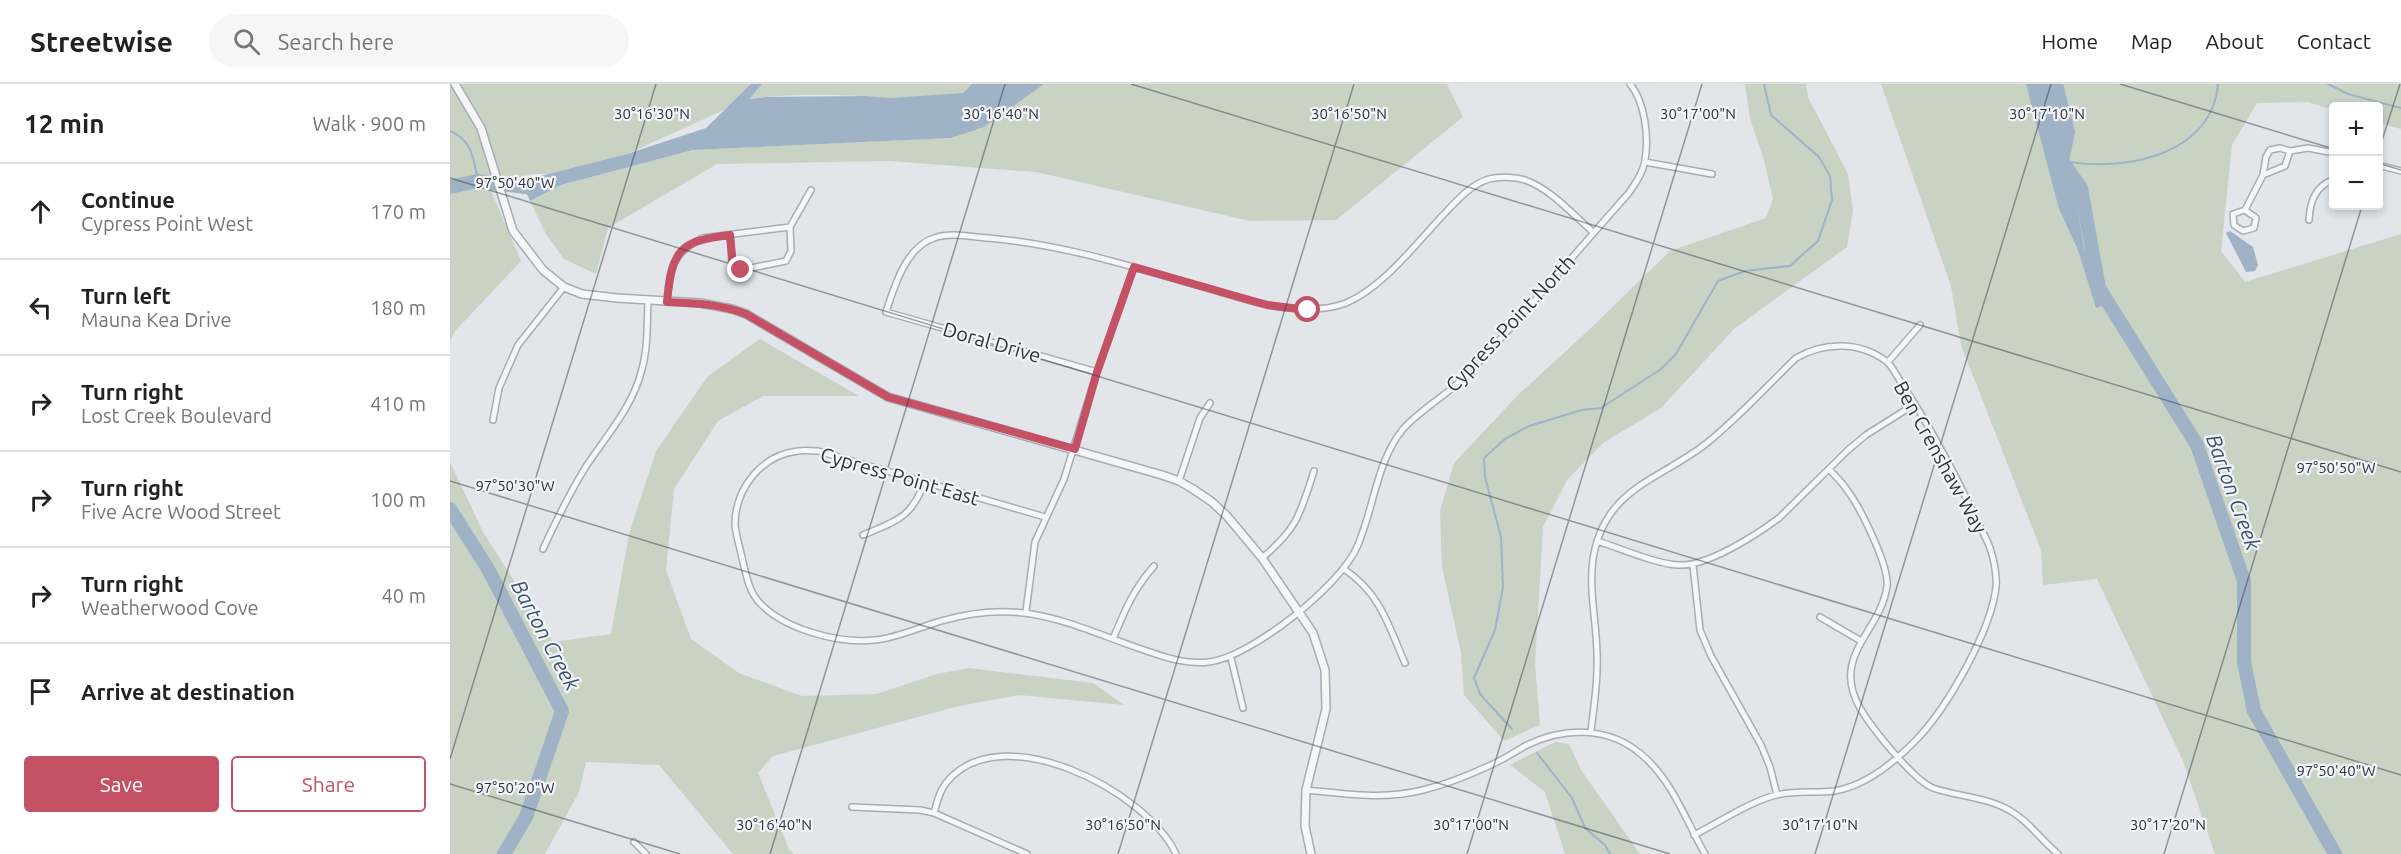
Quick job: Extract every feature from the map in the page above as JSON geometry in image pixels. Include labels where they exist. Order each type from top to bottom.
[{"type":"street","points":[[455,84],[482,128],[513,231],[543,270],[564,287],[582,294],[648,301],[700,303],[732,309],[746,314],[888,397],[1075,449],[1179,481],[1212,502],[1262,558],[1300,611],[1321,652],[1326,687],[1326,709],[1305,790],[1305,826],[1311,854]]},
{"type":"street","name":"Cypress Point North","points":[[1300,611],[1344,569],[1356,549],[1386,457],[1404,429],[1468,375],[1628,194],[1638,179],[1645,162],[1647,137],[1637,97],[1629,84]]},
{"type":"street","points":[[2245,210],[2256,218],[2254,228],[2243,231],[2234,225],[2233,214],[2245,210],[2263,175],[2266,157],[2270,150],[2280,148],[2290,151],[2308,148],[2329,152]]},
{"type":"street","points":[[2263,175],[2285,166],[2290,151]]},
{"type":"street","points":[[1645,162],[1712,174]]},
{"type":"street","points":[[2383,166],[2401,171]]},
{"type":"street","points":[[1026,611],[1035,542],[1075,449],[1097,372],[1134,267],[1267,305],[1308,310],[1327,308],[1346,303],[1378,282],[1456,202],[1474,187],[1489,179],[1505,177],[1524,180],[1540,187],[1593,232]]},
{"type":"street","points":[[2309,220],[2310,206],[2315,194],[2329,182]]},
{"type":"street","points":[[730,235],[733,266],[741,270],[786,261],[791,250],[790,227],[811,190]]},
{"type":"street","points":[[667,302],[669,273],[675,258],[682,250],[702,238],[790,227]]},
{"type":"street","name":"Doral Drive","points":[[1097,372],[886,312],[909,259],[921,246],[933,238],[951,235],[1039,244],[1134,267]]},
{"type":"street","points":[[493,420],[499,388],[518,345],[564,287]]},
{"type":"street","points":[[543,549],[585,468],[624,412],[636,390],[646,351],[648,301]]},
{"type":"street","points":[[1888,362],[1920,325]]},
{"type":"street","name":"Ben Crenshaw Way","points":[[1591,732],[1598,667],[1592,589],[1593,560],[1597,541],[1604,526],[1625,495],[1706,444],[1796,358],[1812,349],[1827,345],[1865,350],[1888,362],[1915,404],[1960,484],[1992,552],[1996,585],[1986,627],[1966,666],[1935,717],[1917,739],[1871,777],[1854,786],[1836,791],[1777,795],[1694,836]]},
{"type":"street","points":[[1179,481],[1200,418],[1210,403]]},
{"type":"street","points":[[1597,541],[1676,566],[1705,562],[1766,528],[1866,435],[1915,404]]},
{"type":"street","name":"Cypress Point East","points":[[1045,518],[818,452],[798,451],[764,464],[749,479],[736,511],[735,528],[749,586],[757,600],[771,613],[789,623],[852,642],[892,637],[981,612],[1026,611],[1053,617],[1178,662],[1202,663],[1231,658],[1300,611]]},
{"type":"street","points":[[1829,470],[1848,490],[1886,569],[1887,583],[1884,600],[1852,658],[1850,676],[1860,708],[1897,756],[1925,785],[2005,808],[2018,816],[2058,854]]},
{"type":"street","points":[[1262,558],[1282,541],[1293,527],[1314,471]]},
{"type":"street","points":[[863,535],[901,519],[911,510],[925,482]]},
{"type":"street","points":[[1693,565],[1700,630],[1711,656],[1761,745],[1770,767],[1777,795]]},
{"type":"street","points":[[1113,639],[1138,584],[1154,566]]},
{"type":"street","points":[[1344,569],[1366,585],[1378,602],[1406,663]]},
{"type":"street","points":[[1820,617],[1861,641]]},
{"type":"street","points":[[1231,658],[1244,708]]},
{"type":"street","points":[[1305,790],[1365,796],[1394,796],[1425,790],[1465,777],[1555,734],[1591,732],[1627,744],[1655,767],[1705,854]]},
{"type":"street","points":[[934,813],[939,793],[945,784],[955,773],[969,764],[985,758],[1004,756],[1028,758],[1070,770],[1099,783],[1153,821],[1171,843],[1176,854]]},
{"type":"street","points":[[852,807],[920,810],[934,813],[1027,854]]},
{"type":"street","points":[[634,842],[646,854]]},
{"type":"green space","points":[[450,84],[1447,84],[1463,117],[1336,220],[1250,221],[1036,172],[889,161],[717,164],[608,228],[596,274],[564,259],[546,234],[530,201],[561,185],[693,150],[951,138],[970,105],[831,95],[748,99],[627,154],[552,174],[532,174],[489,186],[521,261],[455,331],[450,341]]},
{"type":"green space","points":[[1745,84],[1806,84],[1808,97],[1848,174],[1853,211],[1847,247],[1734,329],[1661,408],[1603,443],[1567,480],[1543,527],[1535,664],[1540,725],[1504,741],[1464,695],[1461,653],[1442,567],[1440,511],[1454,463],[1519,394],[1670,251],[1766,218],[1773,199],[1764,160],[1750,119]]},
{"type":"green space","points":[[1881,84],[2401,84],[2401,129],[2383,124],[2383,102],[2329,102],[2329,109],[2308,102],[2257,103],[2232,145],[2221,251],[2245,282],[2401,234],[2401,854],[2215,854],[2183,761],[2097,579],[2043,585],[2041,550],[1961,345],[1951,286]]},
{"type":"green space","points":[[760,339],[859,396],[763,396],[718,421],[674,489],[666,570],[691,639],[739,673],[802,696],[877,694],[937,674],[969,668],[1093,683],[1124,705],[1019,695],[959,706],[773,756],[758,773],[793,854],[733,854],[659,765],[586,762],[579,792],[545,854],[450,854],[450,462],[483,532],[553,642],[611,634],[629,534],[656,451],[708,376]]},
{"type":"green space","points":[[1555,742],[1569,744],[1581,770],[1640,854],[1565,854],[1545,792],[1510,765]]},
{"type":"water","points":[[751,84],[762,84],[749,99],[865,96],[891,98],[963,93],[972,84],[1044,84],[984,127],[951,138],[693,150],[561,185],[530,201],[521,181],[627,154],[706,128]]},
{"type":"water","points":[[2026,84],[2052,84],[2070,162],[2084,248],[2108,303],[2096,308],[2078,250],[2059,209]]},
{"type":"water","points":[[2230,231],[2253,247],[2258,265],[2255,271],[2246,272],[2226,233]]},
{"type":"waterway","points":[[1512,729],[1480,694],[1474,678],[1495,630],[1503,587],[1501,537],[1485,477],[1484,458],[1505,439],[1529,426],[1582,410],[1601,408],[1661,369],[1676,354],[1718,281],[1745,271],[1790,266],[1818,241],[1832,200],[1830,176],[1819,157],[1771,115],[1764,84]]},
{"type":"waterway","name":"Barton Creek","points":[[2056,84],[2068,132],[2062,161],[2081,188],[2099,288],[2197,445],[2244,581],[2244,662],[2254,711],[2335,854]]},
{"type":"waterway","points":[[2069,162],[2115,164],[2163,153],[2183,142],[2200,127],[2212,108],[2218,84]]},
{"type":"waterway","points":[[2328,84],[2348,94],[2401,108]]},
{"type":"waterway","points":[[450,131],[468,145],[478,181]]},
{"type":"waterway","name":"Barton Creek","points":[[450,187],[478,181],[533,188],[540,186]]},
{"type":"waterway","name":"Barton Creek","points":[[450,509],[488,569],[562,711],[526,817],[504,854]]},
{"type":"waterway","points":[[1537,753],[1572,798],[1585,828],[1605,845],[1610,854]]},
{"type":"route","points":[[741,270],[735,269],[732,263],[730,235],[702,238],[691,243],[675,258],[669,273],[667,302],[715,305],[746,314],[888,397],[1075,449],[1097,372],[1134,267],[1267,305],[1308,310]]}]
